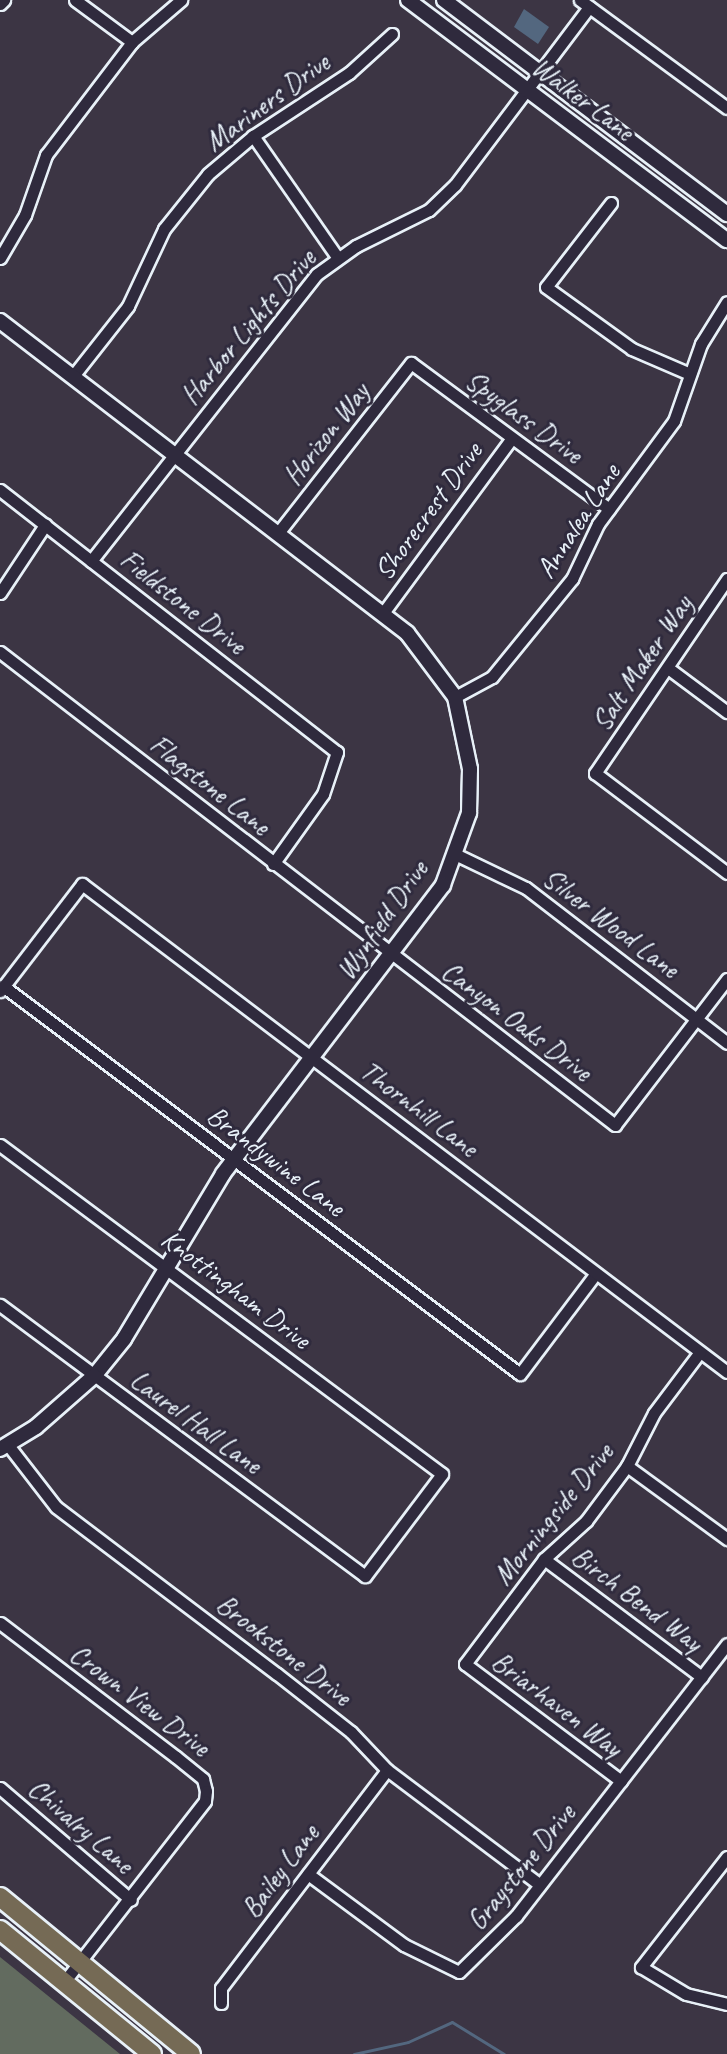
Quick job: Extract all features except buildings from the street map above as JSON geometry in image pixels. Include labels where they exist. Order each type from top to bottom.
[{"type":"main road","points":[[0,1897],[191,2054]]},
{"type":"main road","points":[[0,1930],[152,2054]]},
{"type":"street","points":[[75,0],[132,42]]},
{"type":"street","points":[[0,258],[25,215],[46,155],[132,42],[181,0]]},
{"type":"street","name":"Walker Lane","points":[[408,0],[453,34],[614,127],[727,214]]},
{"type":"street","name":"Walker Lane","points":[[444,0],[535,81],[727,240]]},
{"type":"street","points":[[584,4],[727,108]]},
{"type":"street","name":"Harbor Lights Drive","points":[[91,561],[317,274],[337,257],[429,210],[484,150],[535,81],[584,4]]},
{"type":"street","name":"Mariners Drive","points":[[73,376],[128,306],[179,208],[208,174],[253,136],[349,73],[392,34]]},
{"type":"street","points":[[253,136],[337,257]]},
{"type":"street","points":[[611,203],[546,287],[632,349],[690,374]]},
{"type":"street","name":"Annalea Lane","points":[[455,697],[492,677],[572,579],[609,509],[674,421],[701,344],[727,302]]},
{"type":"street","name":"Wynfield Drive","points":[[0,321],[383,613],[431,660],[455,697],[470,769],[469,813],[457,855],[443,885],[235,1160],[166,1266],[124,1339],[94,1376],[4,1447]]},
{"type":"street","name":"Spyglass Drive","points":[[411,363],[609,509]]},
{"type":"street","name":"Horizon Way","points":[[278,533],[411,363]]},
{"type":"street","name":"Shorecrest Drive","points":[[383,613],[512,438]]},
{"type":"street","name":"Fieldstone Drive","points":[[0,490],[337,752],[323,794],[273,864]]},
{"type":"street","points":[[0,593],[45,525]]},
{"type":"street","name":"Salt Maker Way","points":[[727,579],[595,773],[727,873]]},
{"type":"street","name":"Flagstone Lane","points":[[0,652],[391,956]]},
{"type":"street","points":[[668,668],[727,712]]},
{"type":"street","name":"Silver Wood Lane","points":[[457,855],[526,888],[727,1043]]},
{"type":"street","name":"Thornhill Lane","points":[[2,988],[82,884],[727,1372]]},
{"type":"street","name":"Canyon Oaks Drive","points":[[391,956],[615,1125],[697,1018]]},
{"type":"street","points":[[697,1018],[727,979]]},
{"type":"street","name":"Brandywine Lane","points":[[2,988],[520,1374],[596,1273]]},
{"type":"street","name":"Knottingham Drive","points":[[0,1145],[442,1474],[365,1576]]},
{"type":"street","name":"Laurel Hall Lane","points":[[0,1305],[365,1576]]},
{"type":"street","name":"Morningside Drive","points":[[465,1664],[544,1559],[586,1521],[627,1466],[654,1413],[700,1352]]},
{"type":"street","name":"Brookstone Drive","points":[[4,1447],[56,1507],[351,1732],[387,1770],[540,1885]]},
{"type":"street","points":[[627,1466],[727,1539]]},
{"type":"street","name":"Birch Bend Way","points":[[544,1559],[702,1677]]},
{"type":"street","name":"Crown View Drive","points":[[0,1623],[203,1779],[205,1801],[131,1900],[64,1982]]},
{"type":"street","name":"Graystone Drive","points":[[308,1874],[404,1945],[459,1972],[540,1885],[727,1644]]},
{"type":"street","name":"Briarhaven Way","points":[[465,1664],[621,1781]]},
{"type":"street","name":"Bailey Lane","points":[[221,2003],[221,1988],[387,1770]]},
{"type":"street","name":"Chivalry Lane","points":[[0,1788],[131,1900]]},
{"type":"street","points":[[727,1857],[641,1967],[686,1994],[727,2004]]},
{"type":"green space","points":[[0,1957],[120,2054],[0,2054]]},
{"type":"water","points":[[524,9],[549,27],[538,44],[514,27]]},
{"type":"waterway","points":[[354,2054],[408,2042],[452,2022],[504,2054]]}]
